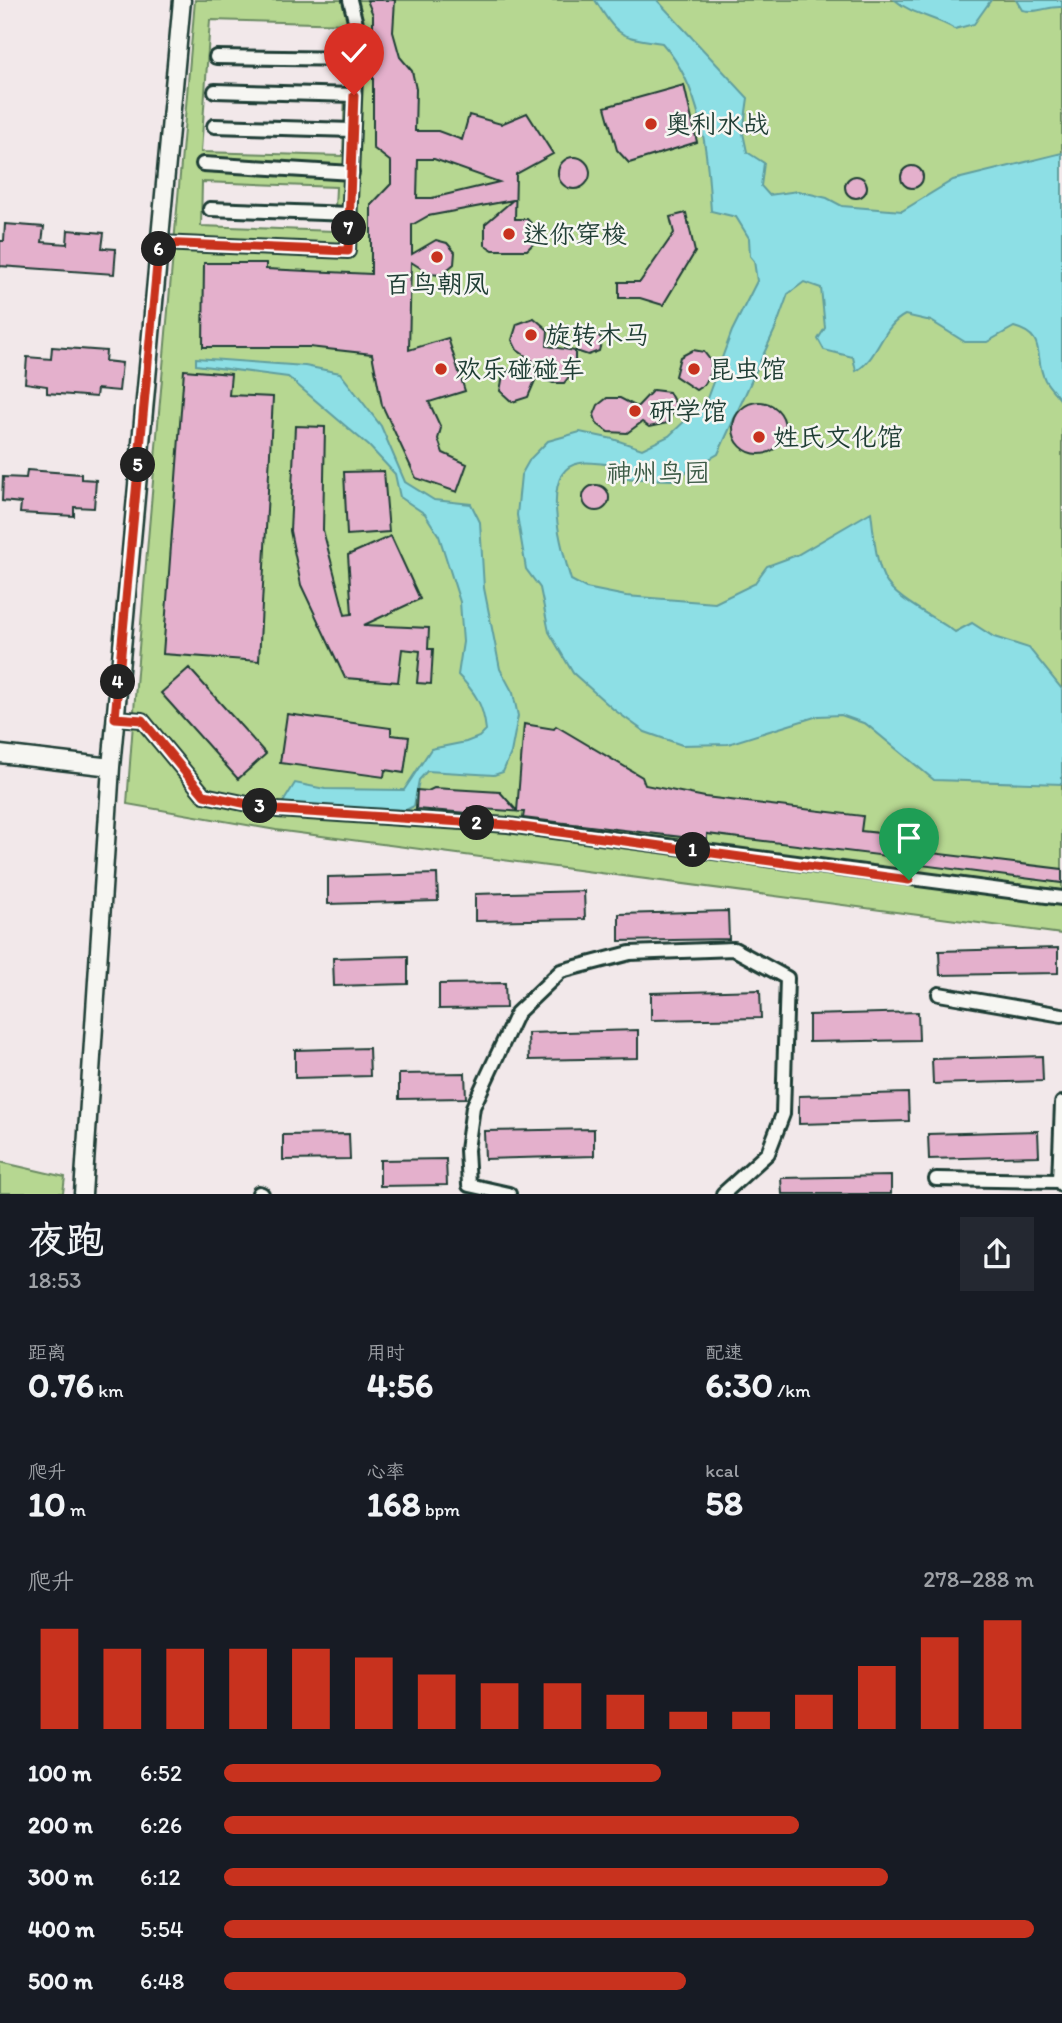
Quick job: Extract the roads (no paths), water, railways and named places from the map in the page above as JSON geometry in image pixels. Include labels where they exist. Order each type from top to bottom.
[{"type":"street","points":[[83,1194],[115,718],[181,0]]},
{"type":"street","points":[[159,243],[348,251],[357,28],[350,0]]},
{"type":"street","points":[[216,57],[356,59]]},
{"type":"street","points":[[215,91],[354,95]]},
{"type":"street","points":[[214,126],[353,130]]},
{"type":"street","points":[[203,164],[352,173]]},
{"type":"street","points":[[210,209],[349,214]]},
{"type":"street","points":[[115,718],[142,720],[204,795],[277,810],[508,825],[1062,898]]},
{"type":"street","points":[[0,754],[111,767]]},
{"type":"street","points":[[509,1194],[469,1185],[467,1150],[473,1107],[517,1013],[561,971],[630,953],[734,949],[787,978],[783,1114],[768,1153],[723,1194]]},
{"type":"street","points":[[939,994],[1062,1015]]},
{"type":"street","points":[[936,1179],[1061,1183],[1062,1103]]},
{"type":"water","points":[[595,0],[657,0],[748,98],[743,133],[747,152],[764,163],[761,186],[769,195],[798,191],[827,198],[842,206],[902,211],[953,180],[1062,153],[1062,402],[1045,380],[1036,342],[1025,331],[1014,327],[987,342],[965,342],[931,321],[905,315],[890,327],[870,358],[856,371],[853,357],[824,350],[818,339],[825,328],[821,288],[804,282],[788,294],[776,327],[718,454],[672,480],[614,478],[608,464],[580,463],[567,469],[559,480],[556,514],[571,580],[586,588],[626,596],[715,603],[754,584],[767,566],[797,555],[871,512],[881,571],[897,594],[955,632],[972,623],[994,637],[1029,648],[1062,689],[1062,784],[934,780],[866,724],[841,715],[818,716],[728,744],[682,745],[645,732],[613,709],[573,673],[549,632],[540,588],[526,569],[517,515],[521,475],[530,459],[548,441],[580,432],[642,449],[669,436],[706,401],[732,331],[757,281],[754,261],[750,256],[749,238],[736,217],[711,211],[705,144],[700,122],[686,80],[676,61],[662,43],[621,33]]},
{"type":"water","points":[[895,0],[991,0],[974,24],[955,29]]},
{"type":"water","points":[[1016,0],[1062,0],[1062,7],[1028,11],[1022,10]]},
{"type":"water","points":[[196,358],[305,366],[340,373],[381,426],[405,482],[434,500],[471,504],[480,522],[484,588],[500,669],[513,693],[518,716],[511,753],[503,772],[494,775],[427,771],[419,780],[414,806],[406,810],[282,804],[295,783],[325,789],[404,790],[431,749],[479,737],[486,730],[485,721],[477,699],[458,675],[463,642],[460,602],[439,536],[425,514],[400,497],[395,474],[369,446],[288,377],[196,365]]},
{"type":"place","name":"奥利水战","points":[[651,124]]},
{"type":"place","name":"迷你穿梭","points":[[509,234]]},
{"type":"place","name":"百鸟朝凤","points":[[437,257]]},
{"type":"place","name":"旋转木马","points":[[531,335]]},
{"type":"place","name":"欢乐碰碰车","points":[[441,369]]},
{"type":"place","name":"昆虫馆","points":[[694,369]]},
{"type":"place","name":"研学馆","points":[[635,411]]},
{"type":"place","name":"姓氏文化馆","points":[[759,437]]},
{"type":"park label","name":"神州鸟园","points":[[658,473]]}]
